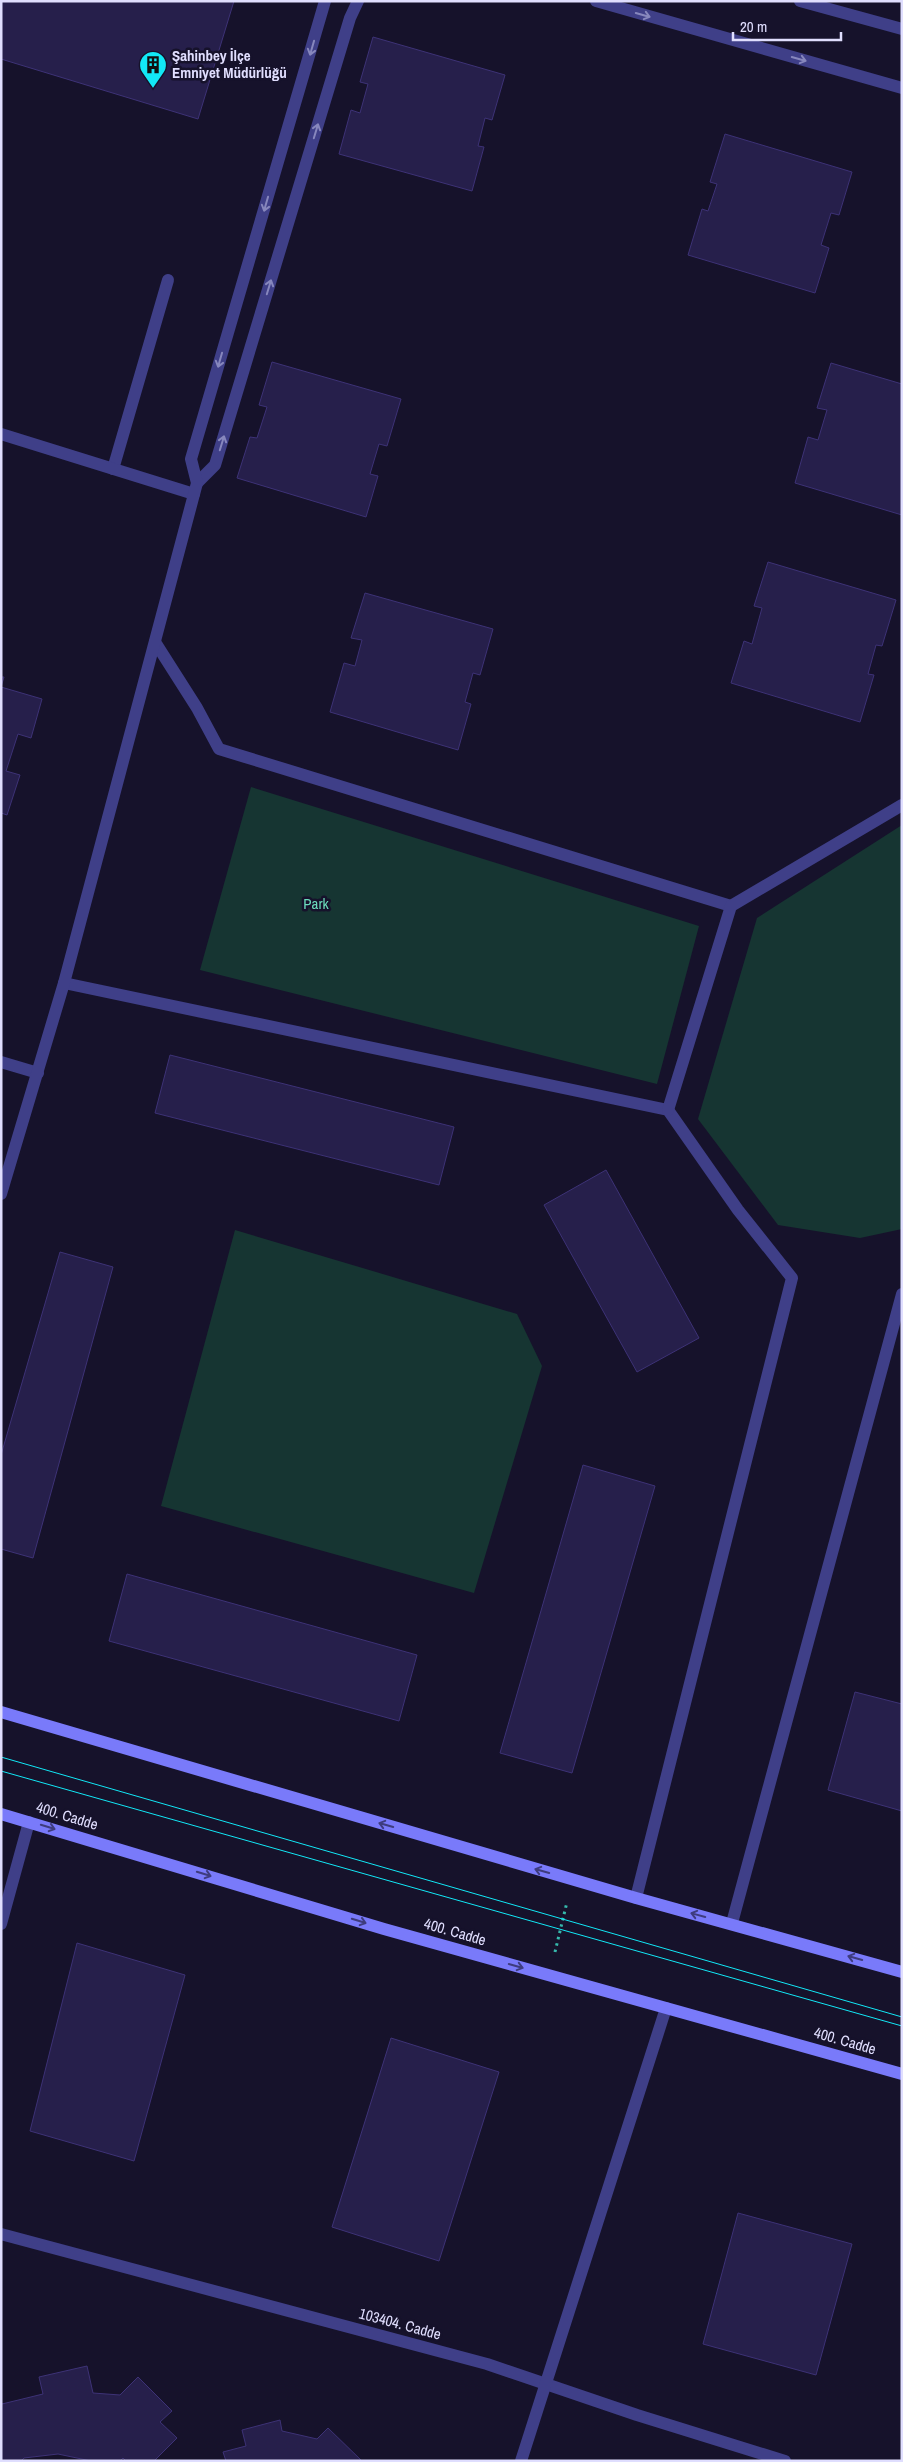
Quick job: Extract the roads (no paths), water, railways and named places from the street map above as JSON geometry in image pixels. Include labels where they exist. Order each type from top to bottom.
[{"type":"main road","points":[[1,1712],[572,1880],[732,1923],[902,1972]]},
{"type":"main road","name":"400. Cadde","points":[[1,1814],[384,1929],[902,2074]]},
{"type":"street","points":[[1,1194],[64,984],[195,488],[191,459],[325,1]]},
{"type":"street","points":[[195,488],[215,465],[350,18],[358,1]]},
{"type":"street","points":[[596,1],[902,88]]},
{"type":"street","points":[[800,1],[902,29]]},
{"type":"street","points":[[113,469],[168,280]]},
{"type":"street","points":[[1,434],[113,469],[195,488]]},
{"type":"street","points":[[155,642],[197,708],[219,749],[731,906]]},
{"type":"street","points":[[668,1110],[731,906],[902,805]]},
{"type":"street","points":[[64,984],[668,1110],[738,1210],[792,1278],[636,1898]]},
{"type":"street","points":[[1,1062],[38,1073]]},
{"type":"street","points":[[732,1923],[902,1294]]},
{"type":"street","points":[[1,1924],[29,1822]]},
{"type":"street","points":[[521,2461],[666,2008]]},
{"type":"street","name":"103404. Cadde","points":[[1,2234],[487,2364],[637,2415],[785,2461]]},
{"type":"tram line","points":[[1,1757],[902,2017]]},
{"type":"tram line","points":[[1,1771],[902,2026]]},
{"type":"place","name":"Şahinbey İlçe Emniyet Müdürlüğü","points":[[153,89]]},
{"type":"park label","name":"Park","points":[[316,904]]}]
